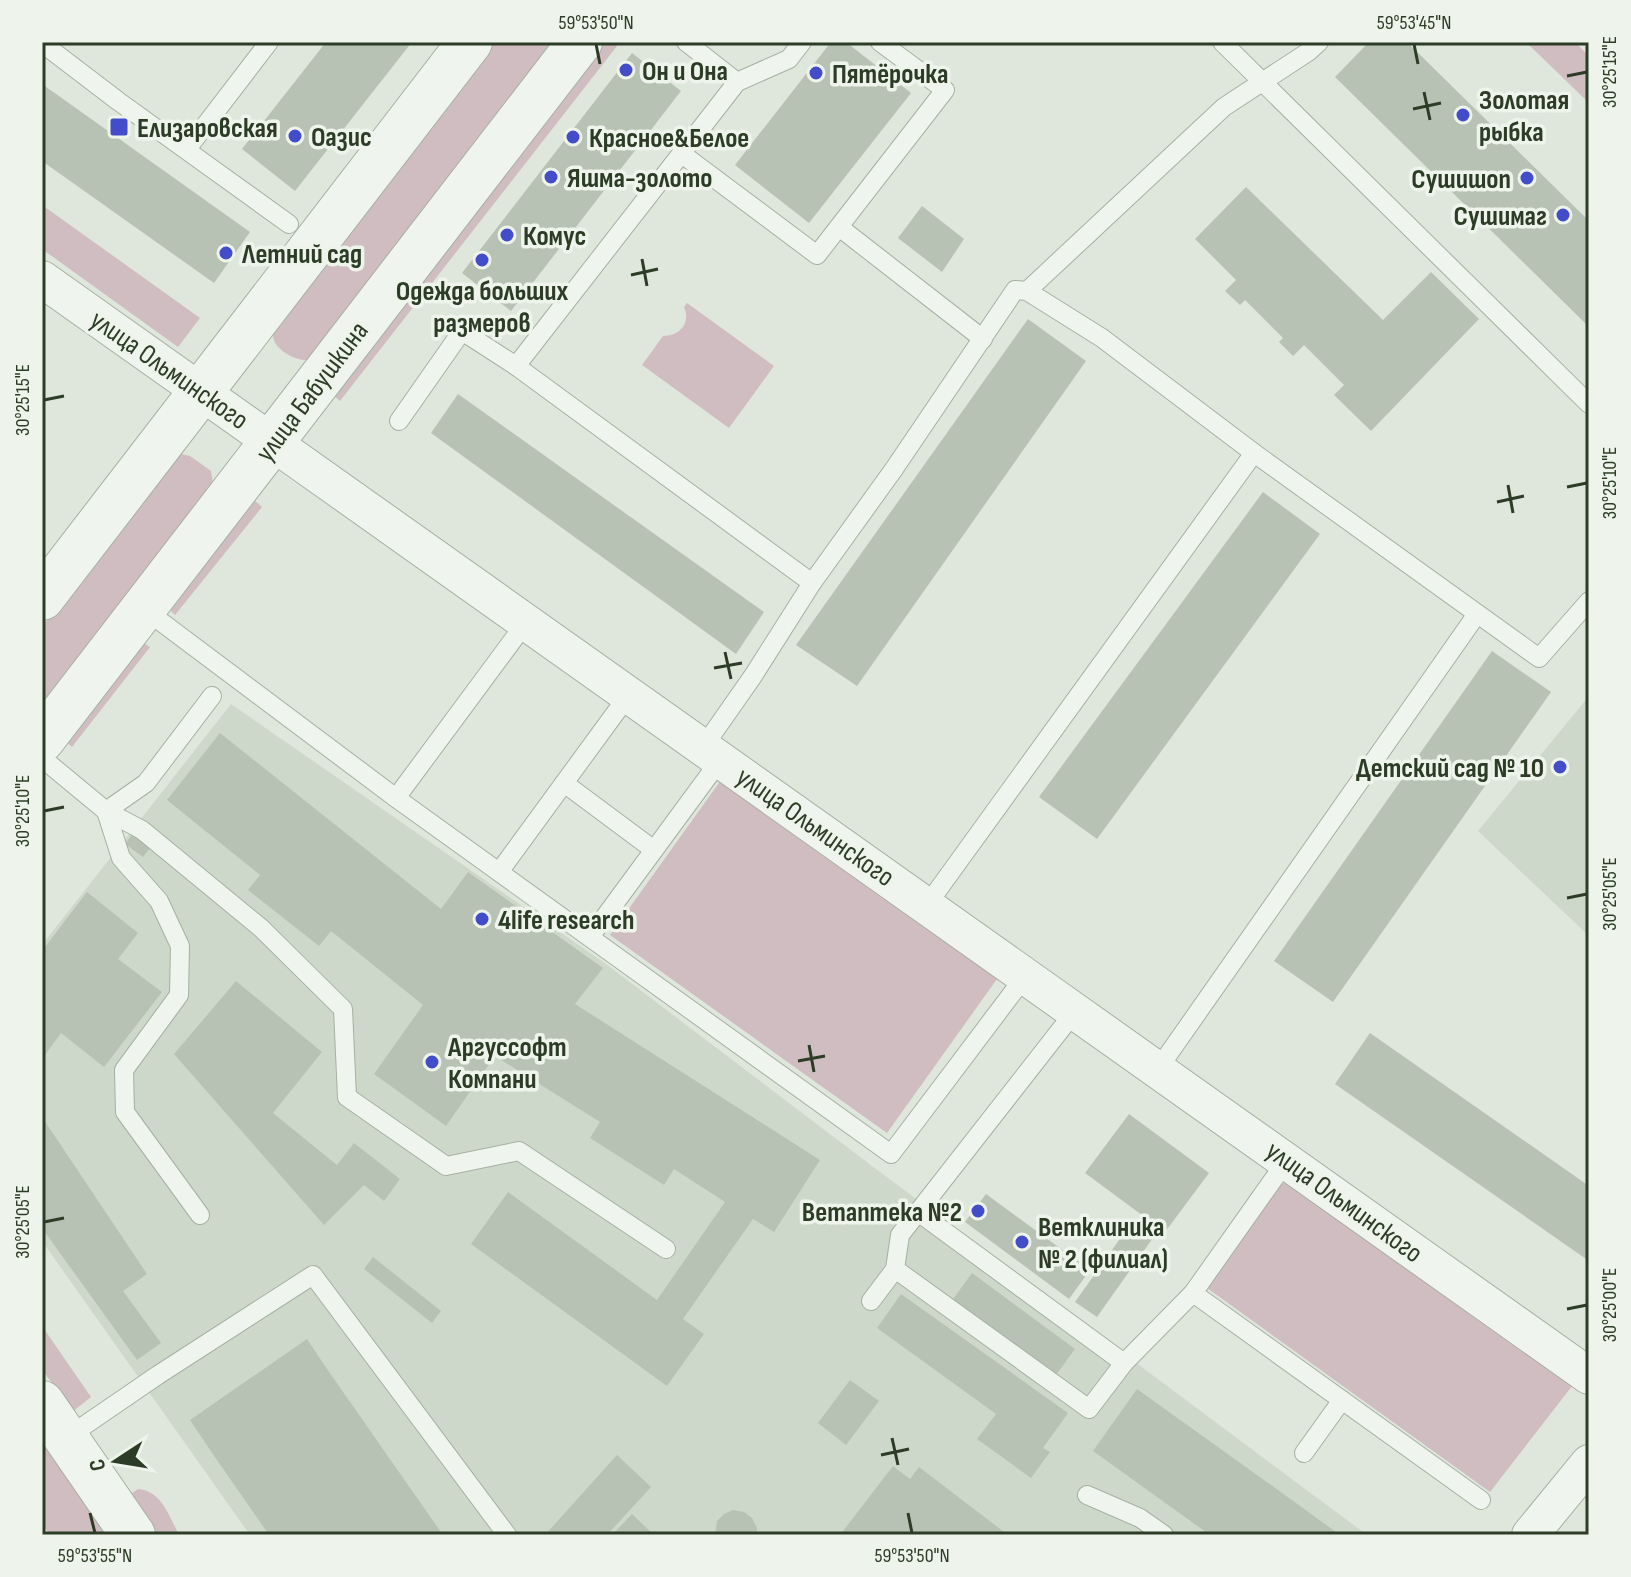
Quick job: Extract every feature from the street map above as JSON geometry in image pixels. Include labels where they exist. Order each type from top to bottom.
[{"type":"street","points":[[42,598],[470,42]]},
{"type":"street","name":"улица Бабушкина","points":[[42,740],[580,42]]},
{"type":"street","name":"улица Ольминского","points":[[42,279],[630,693],[1589,1376]]},
{"type":"street","points":[[54,1420],[133,1535]]},
{"type":"street","points":[[1530,1535],[1589,1463]]},
{"type":"lane","points":[[187,149],[269,42]]},
{"type":"lane","points":[[686,42],[737,82]]},
{"type":"lane","points":[[516,366],[737,82],[789,59],[802,42]]},
{"type":"lane","points":[[682,154],[817,255],[945,90],[880,42]]},
{"type":"lane","points":[[1222,42],[1589,404]]},
{"type":"lane","points":[[1027,291],[1224,107],[1319,42]]},
{"type":"lane","points":[[42,43],[289,224]]},
{"type":"lane","points":[[839,227],[983,339]]},
{"type":"lane","points":[[590,937],[654,850],[812,583],[894,469],[1015,290],[1027,291],[1102,338],[1254,453],[1539,658],[1589,601]]},
{"type":"lane","points":[[399,421],[462,331],[516,366],[812,583]]},
{"type":"lane","points":[[927,905],[1254,453]]},
{"type":"lane","points":[[144,609],[396,798],[891,1154],[1026,975]]},
{"type":"lane","points":[[1158,1069],[1477,614]]},
{"type":"lane","points":[[396,798],[527,621]]},
{"type":"lane","points":[[499,872],[630,693]]},
{"type":"lane","points":[[106,811],[146,783],[212,696]]},
{"type":"lane","points":[[42,758],[106,811],[142,830],[261,928],[343,1009],[347,1097],[446,1166],[519,1151],[666,1249]]},
{"type":"lane","points":[[564,783],[654,850]]},
{"type":"lane","points":[[106,811],[121,858],[159,901],[180,946],[179,995],[124,1070],[125,1112],[200,1215]]},
{"type":"lane","points":[[871,1301],[895,1269],[900,1235],[1076,1010]]},
{"type":"lane","points":[[895,1269],[1089,1409],[1124,1363],[1193,1293],[1287,1160]]},
{"type":"lane","points":[[918,1212],[1124,1363]]},
{"type":"lane","points":[[54,1420],[158,1375],[313,1275],[507,1535]]},
{"type":"lane","points":[[1193,1293],[1481,1500]]},
{"type":"lane","points":[[1304,1453],[1342,1400]]},
{"type":"lane","points":[[1087,1495],[1140,1518],[1164,1535]]},
{"type":"shaded area","points":[[494,42],[557,42],[308,360],[286,353],[274,339],[273,332],[278,321]]},
{"type":"shaded area","points":[[605,42],[617,46],[340,401],[333,395]]},
{"type":"shaded area","points":[[1526,42],[1575,42],[1589,56],[1589,103]]},
{"type":"shaded area","points":[[42,205],[200,318],[178,347],[42,249]]},
{"type":"shaded area","points":[[687,303],[774,366],[729,428],[642,365],[663,336],[674,334],[682,328]]},
{"type":"shaded area","points":[[181,454],[190,456],[211,471],[213,485],[42,708],[42,627],[172,459]]},
{"type":"shaded area","points":[[254,500],[262,507],[175,615],[168,608]]},
{"type":"shaded area","points":[[142,642],[150,647],[72,747],[65,741]]},
{"type":"shaded area","name":"Детский сад № 10","points":[[1589,696],[1589,936],[1478,831]]},
{"type":"shaded area","points":[[231,704],[606,964],[1367,1535],[250,1535],[42,1241],[42,945]]},
{"type":"shaded area","points":[[721,780],[997,979],[887,1133],[610,935]]},
{"type":"shaded area","points":[[1288,1181],[1576,1381],[1490,1492],[1207,1288],[1279,1186]]},
{"type":"shaded area","points":[[42,1326],[91,1397],[72,1412],[42,1369]]},
{"type":"shaded area","points":[[42,1439],[109,1535],[50,1535],[42,1524]]},
{"type":"shaded area","points":[[138,1489],[159,1499],[179,1535],[157,1535],[129,1495]]},
{"type":"building","points":[[326,42],[412,42],[295,191],[242,149]]},
{"type":"building","points":[[831,42],[846,42],[911,93],[809,223],[735,165]]},
{"type":"building","points":[[1369,42],[1407,42],[1589,221],[1589,327],[1335,77]]},
{"type":"building","points":[[632,53],[681,91],[511,311],[462,273]]},
{"type":"building","points":[[42,84],[250,232],[214,283],[42,161]]},
{"type":"building","points":[[1246,187],[1383,320],[1431,272],[1479,319],[1371,431],[1334,395],[1344,385],[1304,345],[1293,356],[1279,342],[1283,338],[1245,300],[1240,305],[1225,291],[1236,280],[1195,239]]},
{"type":"building","points":[[922,206],[964,239],[942,272],[898,238]]},
{"type":"building","points":[[1028,319],[1086,361],[857,686],[796,645]]},
{"type":"building","points":[[458,394],[764,612],[736,654],[431,433]]},
{"type":"building","points":[[1263,492],[1320,534],[1097,839],[1039,797]]},
{"type":"building","points":[[1492,651],[1551,692],[1333,1002],[1274,961]]},
{"type":"building","points":[[220,733],[441,909],[468,872],[603,968],[575,1004],[820,1160],[774,1232],[753,1219],[683,1319],[704,1334],[667,1386],[471,1244],[508,1192],[657,1300],[725,1202],[674,1169],[664,1185],[590,1138],[600,1122],[495,1056],[446,1126],[374,1074],[423,1005],[331,931],[319,946],[248,890],[260,875],[167,800]]},
{"type":"building","points":[[133,833],[151,847],[143,857],[125,844]]},
{"type":"building","points":[[87,892],[138,933],[118,959],[162,992],[104,1067],[61,1033],[42,1059],[42,951]]},
{"type":"building","points":[[236,981],[322,1052],[273,1113],[337,1165],[354,1143],[400,1179],[384,1201],[364,1185],[324,1225],[174,1054]]},
{"type":"building","points":[[1370,1033],[1589,1186],[1589,1261],[1335,1084]]},
{"type":"building","points":[[1129,1114],[1209,1173],[1165,1232],[1085,1173]]},
{"type":"building","points":[[42,1117],[147,1274],[123,1291],[161,1343],[137,1360],[42,1228]]},
{"type":"building","name":"Ветклиника № 2 (филиал)","points":[[986,1194],[1090,1270],[1069,1299],[965,1222]]},
{"type":"building","points":[[1134,1219],[1155,1235],[1097,1317],[1075,1302]]},
{"type":"building","points":[[373,1257],[441,1311],[432,1323],[364,1269]]},
{"type":"building","points":[[972,1273],[1075,1349],[1056,1375],[953,1299]]},
{"type":"building","points":[[901,1294],[1068,1413],[1043,1448],[1050,1452],[1031,1478],[977,1439],[996,1414],[877,1328]]},
{"type":"building","points":[[307,1339],[443,1535],[269,1535],[190,1420]]},
{"type":"building","points":[[850,1380],[879,1401],[846,1445],[818,1423]]},
{"type":"building","points":[[1137,1389],[1340,1535],[1210,1535],[1093,1451]]},
{"type":"building","points":[[617,1455],[651,1487],[607,1535],[545,1535]]},
{"type":"building","points":[[893,1466],[910,1479],[919,1467],[1008,1535],[840,1535]]},
{"type":"building","points":[[733,1510],[744,1512],[752,1518],[757,1535],[715,1535],[717,1521]]},
{"type":"building","points":[[632,1514],[654,1535],[612,1535]]},
{"type":"place","name":"Он и Она","points":[[626,70]]},
{"type":"place","name":"Пятёрочка","points":[[816,73]]},
{"type":"place","name":"Золотая рыбка","points":[[1463,115]]},
{"type":"place","name":"Елизаровская","points":[[119,127]]},
{"type":"place","name":"Оазис","points":[[295,136]]},
{"type":"place","name":"Красное&Белое","points":[[573,137]]},
{"type":"place","name":"Яшма-золото","points":[[551,177]]},
{"type":"place","name":"Сушишоп","points":[[1527,178]]},
{"type":"place","name":"Сушимаг","points":[[1563,215]]},
{"type":"place","name":"Комус","points":[[507,235]]},
{"type":"place","name":"Летний сад","points":[[226,253]]},
{"type":"place","name":"Одежда больших размеров","points":[[482,260]]},
{"type":"place","name":"Детский сад № 10","points":[[1560,767]]},
{"type":"place","name":"4life research","points":[[482,919]]},
{"type":"place","name":"Аргуссофт Компани","points":[[432,1062]]},
{"type":"place","name":"Ветаптека №2","points":[[978,1211]]},
{"type":"place","name":"Ветклиника № 2 (филиал)","points":[[1022,1242]]}]
